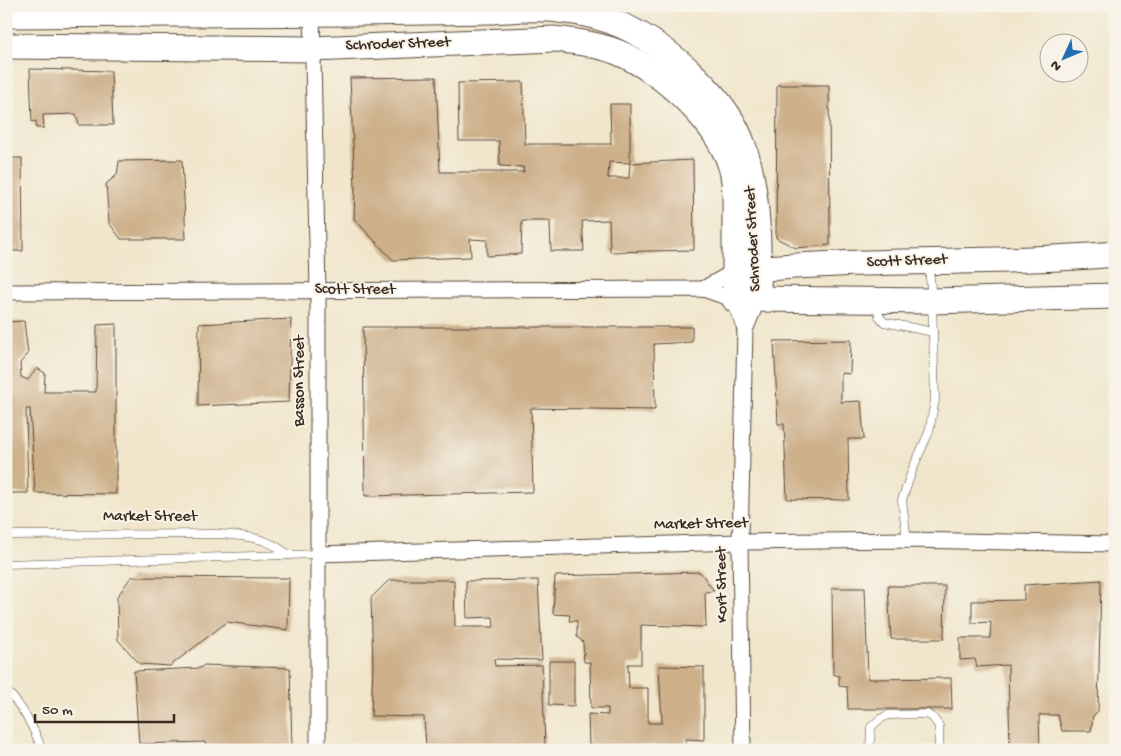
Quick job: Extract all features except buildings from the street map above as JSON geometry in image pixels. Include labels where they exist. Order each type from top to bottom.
[{"type":"highway","name":"Schroder Street","points":[[6,15],[556,9],[593,16],[623,26],[657,46],[684,66],[700,80],[732,121],[744,147],[756,212],[746,270]]},
{"type":"highway","name":"Schroder Street","points":[[6,46],[312,49],[555,39],[589,43],[642,64],[667,82],[689,103],[721,141],[729,159],[735,196],[746,270],[746,300]]},
{"type":"highway","name":"Scott Street","points":[[746,270],[928,261],[1058,259],[1115,254]]},
{"type":"highway","name":"Scott Street","points":[[746,300],[932,301],[1115,296]]},
{"type":"street","name":"Basson Street","points":[[312,13],[318,291],[318,750]]},
{"type":"street","name":"Scott Street","points":[[703,289],[746,270]]},
{"type":"street","name":"Scott Street","points":[[6,292],[703,289],[746,300]]},
{"type":"street","name":"Schroder Street","points":[[745,330],[746,300]]},
{"type":"street","name":"Schroder Street","points":[[745,330],[746,300]]},
{"type":"street","name":"Kort Street","points":[[743,750],[740,542],[745,330]]},
{"type":"street","name":"Market Street","points":[[317,554],[740,542],[907,540],[1115,544]]},
{"type":"lane","points":[[907,540],[902,500],[912,468],[929,432],[935,400],[932,301],[928,261]]},
{"type":"lane","points":[[878,300],[879,316],[882,321],[933,332]]},
{"type":"lane","name":"Market Street","points":[[6,535],[220,534],[250,536],[276,545],[289,555]]},
{"type":"lane","name":"Market Street","points":[[6,564],[317,554]]},
{"type":"lane","points":[[6,690],[20,706],[36,734],[42,750]]},
{"type":"lane","points":[[870,750],[870,727],[880,719],[888,715],[927,714],[939,726],[939,750]]}]
